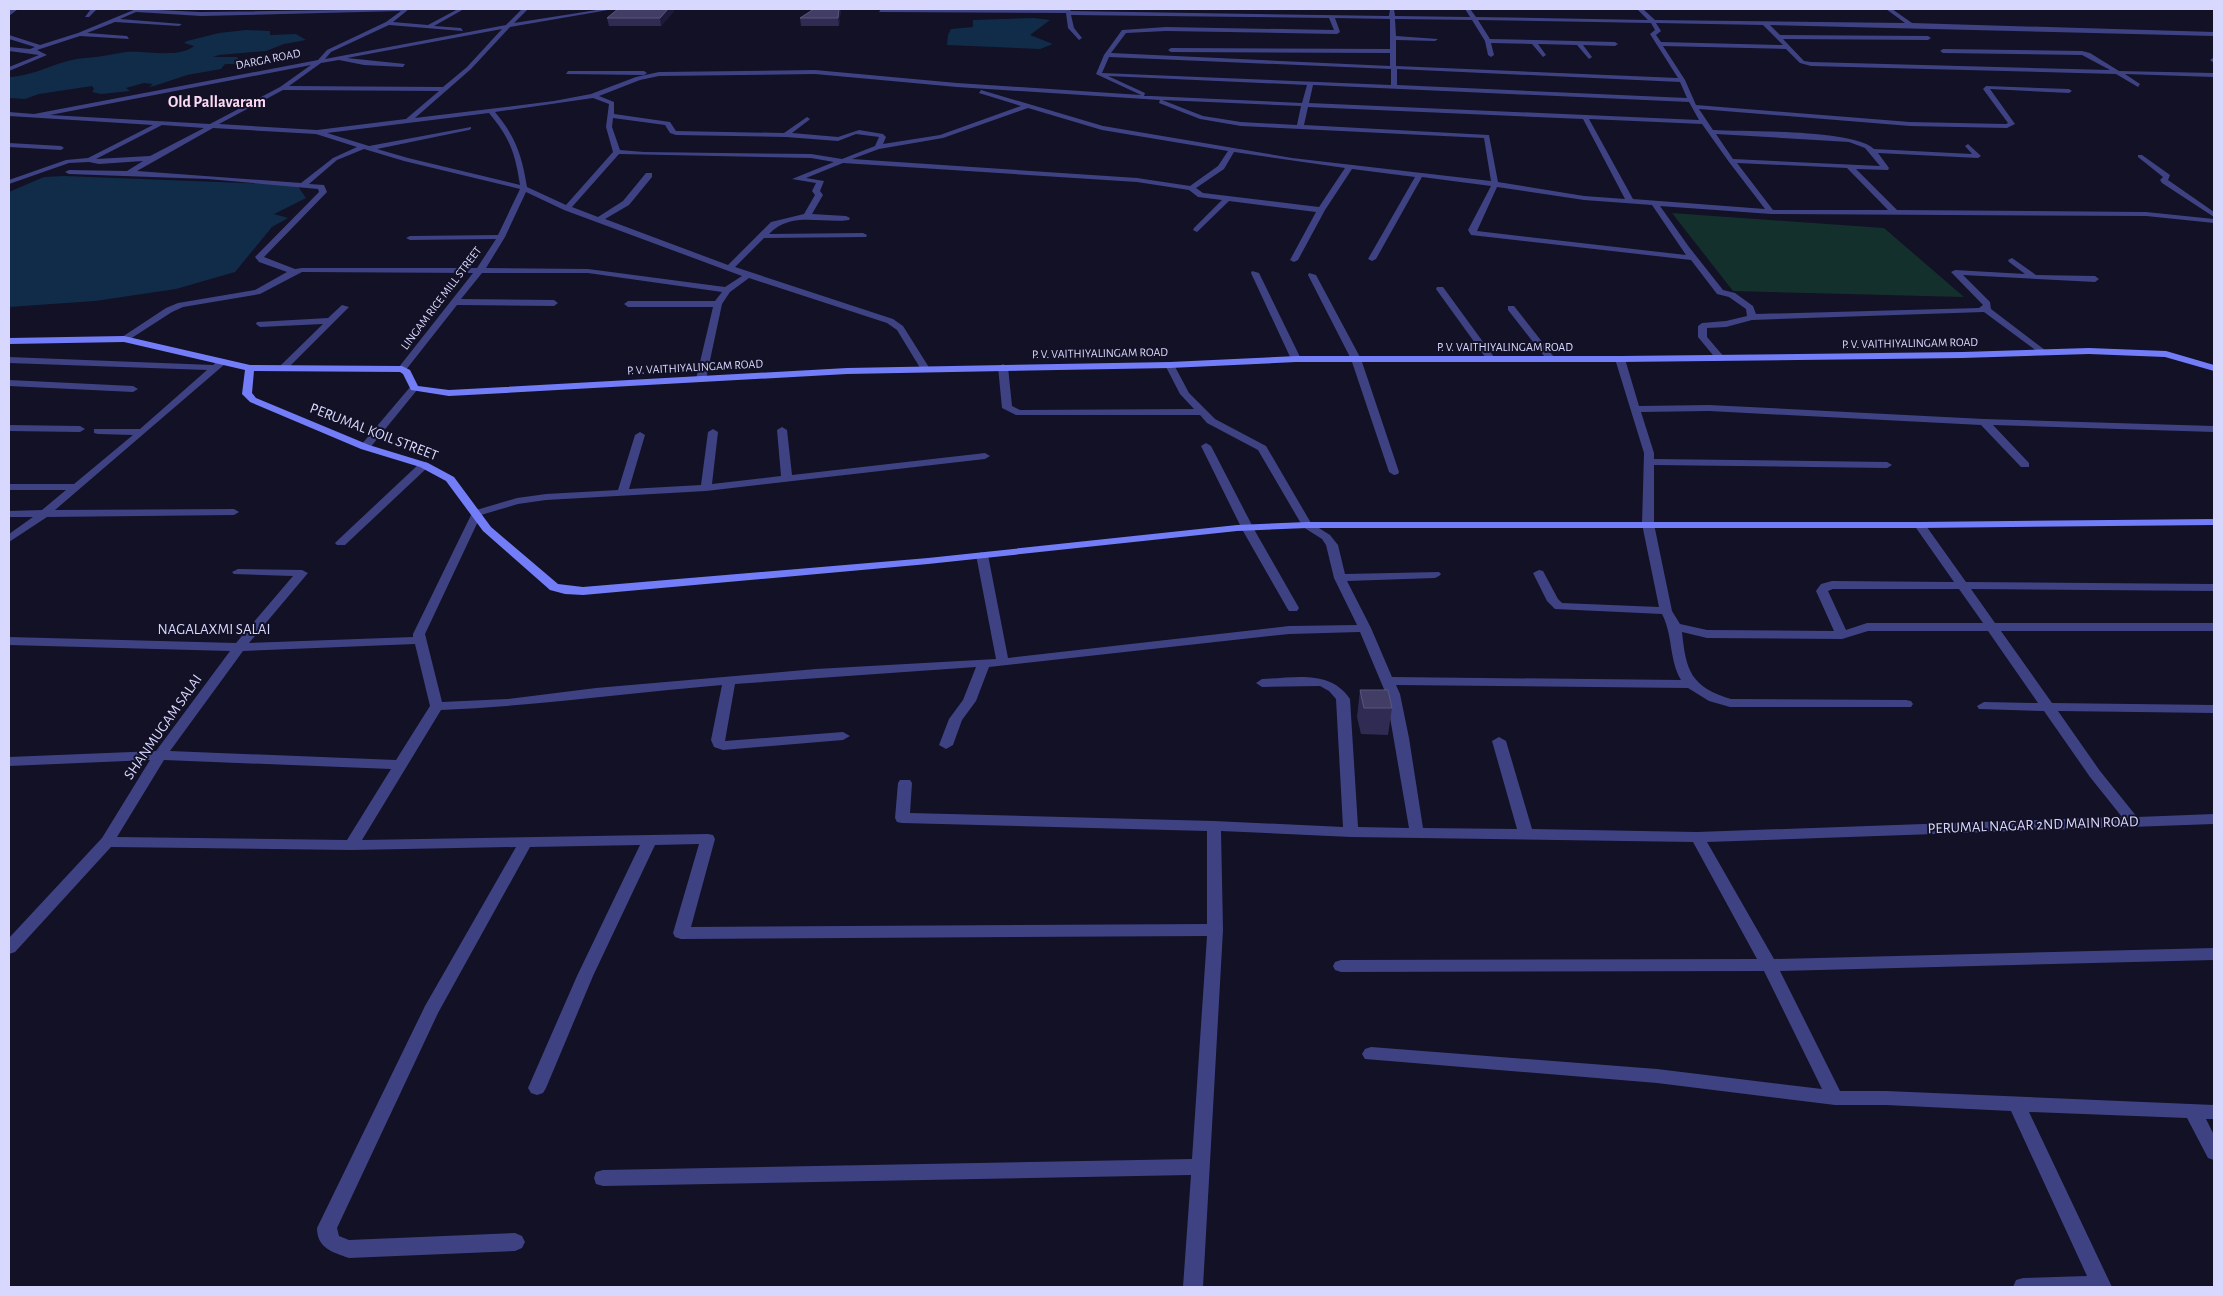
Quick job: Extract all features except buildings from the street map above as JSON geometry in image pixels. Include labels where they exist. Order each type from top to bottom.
[{"type":"street","points":[[9,14],[15,9]]},
{"type":"street","points":[[87,16],[94,9]]},
{"type":"street","points":[[30,51],[80,34],[139,10],[201,14],[301,10],[407,9]]},
{"type":"street","points":[[129,173],[152,158],[282,88],[322,60],[323,56],[329,51],[388,23],[407,9]]},
{"type":"street","points":[[430,26],[461,9]]},
{"type":"street","points":[[408,121],[469,68],[524,9]]},
{"type":"street","name":"DARGA ROAD","points":[[11,116],[34,116],[473,31],[611,9]]},
{"type":"street","points":[[1392,9],[1394,87]]},
{"type":"street","points":[[1468,9],[1488,42],[1491,55]]},
{"type":"street","points":[[1640,9],[1652,20],[1658,32],[1653,34],[1682,80],[1694,107],[1731,160],[1771,212]]},
{"type":"street","points":[[1889,9],[1911,24],[1973,75]]},
{"type":"street","points":[[880,19],[881,10],[1165,12],[1911,24],[2214,34]]},
{"type":"street","points":[[1069,11],[1071,28],[1079,38]]},
{"type":"street","points":[[1165,12],[1166,29]]},
{"type":"street","points":[[1330,16],[1337,32],[1340,50]]},
{"type":"street","points":[[986,18],[1024,18]]},
{"type":"street","points":[[114,21],[179,24]]},
{"type":"street","points":[[1764,22],[1802,62],[1811,64],[2214,76]]},
{"type":"street","points":[[388,23],[473,31]]},
{"type":"street","points":[[1099,74],[1108,54],[1124,31],[1166,29],[1337,32]]},
{"type":"street","points":[[1216,30],[1219,36]]},
{"type":"street","points":[[80,34],[127,38]]},
{"type":"street","points":[[1779,36],[1928,38]]},
{"type":"street","points":[[9,38],[43,47]]},
{"type":"street","points":[[1392,38],[1435,39]]},
{"type":"street","points":[[1488,42],[1615,44]]},
{"type":"street","points":[[1534,42],[1543,55]]},
{"type":"street","points":[[1579,43],[1589,56]]},
{"type":"street","points":[[1658,44],[1789,47]]},
{"type":"street","points":[[1108,54],[1224,46],[1392,51]]},
{"type":"street","points":[[9,49],[30,51],[44,55],[9,69]]},
{"type":"street","points":[[1943,50],[2088,54],[2138,85]]},
{"type":"street","points":[[1108,54],[1682,80]]},
{"type":"street","points":[[337,58],[364,63],[403,65]]},
{"type":"street","points":[[568,73],[815,72],[957,85],[1151,98],[1304,105],[1415,121],[1487,136]]},
{"type":"street","points":[[2063,72],[2070,77]]},
{"type":"street","points":[[34,116],[317,132],[554,103],[593,96],[638,78],[659,74]]},
{"type":"street","points":[[1099,74],[1691,100]]},
{"type":"street","points":[[1099,74],[1151,98],[1202,118],[1241,124],[1300,127],[1415,121],[1482,113],[1705,122]]},
{"type":"street","points":[[1300,127],[1310,83]]},
{"type":"street","points":[[957,85],[1102,128],[1349,168],[1495,184],[1584,198],[1771,212],[2146,214],[2214,221]]},
{"type":"street","points":[[1694,107],[1910,124],[2007,126],[2012,124],[1986,89],[1988,87],[2069,91]]},
{"type":"street","points":[[282,88],[446,89]]},
{"type":"street","points":[[593,96],[612,103],[612,116],[608,127],[617,152]]},
{"type":"street","points":[[807,216],[819,195],[816,191],[820,181],[796,179],[878,147],[941,137],[1027,106]]},
{"type":"street","points":[[490,110],[506,129],[519,157],[524,188]]},
{"type":"street","points":[[1482,113],[1484,120]]},
{"type":"street","points":[[612,116],[668,123],[672,132],[671,144]]},
{"type":"street","points":[[1585,117],[1630,201]]},
{"type":"street","points":[[786,134],[807,119]]},
{"type":"street","points":[[89,160],[161,123]]},
{"type":"street","points":[[304,184],[334,159],[365,148],[469,128]]},
{"type":"street","points":[[1485,128],[1495,184],[1472,230],[1479,234],[1693,258]]},
{"type":"street","points":[[317,132],[406,160],[524,188],[567,208],[748,275],[897,324],[924,369]]},
{"type":"street","points":[[567,208],[617,152],[671,144],[786,134],[843,139],[852,133],[860,132],[882,136],[878,147]]},
{"type":"street","points":[[1712,132],[1840,138],[1861,142],[1873,150],[1885,168],[1731,160]]},
{"type":"street","points":[[671,144],[844,161],[1137,180],[1191,188],[1200,195],[1321,210]]},
{"type":"street","points":[[9,146],[61,148]]},
{"type":"street","points":[[1873,150],[1978,156],[1968,146]]},
{"type":"street","points":[[1191,188],[1220,167],[1232,150]]},
{"type":"street","points":[[2140,156],[2168,177],[2164,180],[2214,215]]},
{"type":"street","points":[[9,182],[68,161],[152,158]]},
{"type":"street","points":[[1850,167],[1895,213]]},
{"type":"street","points":[[1294,260],[1321,210],[1349,168]]},
{"type":"street","points":[[68,172],[129,173],[304,184],[321,187],[323,192],[259,257],[262,260],[294,272]]},
{"type":"street","points":[[599,220],[626,203],[649,175]]},
{"type":"street","points":[[1372,259],[1419,176]]},
{"type":"street","name":"LINGAM RICE MILL STREET","points":[[402,369],[478,272],[501,237],[524,188]]},
{"type":"street","points":[[1197,230],[1228,198]]},
{"type":"street","points":[[1655,204],[1693,258],[1720,292],[1732,295],[1750,308],[1752,317]]},
{"type":"street","points":[[729,268],[774,224],[807,216],[846,218]]},
{"type":"street","points":[[762,236],[863,235]]},
{"type":"street","points":[[410,238],[501,237]]},
{"type":"street","points":[[2012,260],[2034,277]]},
{"type":"street","points":[[124,339],[169,310],[181,305],[257,292],[294,272],[312,270],[588,271],[727,290]]},
{"type":"street","points":[[1720,358],[1703,337],[1702,326],[1726,324],[1752,317],[1980,311],[1987,308],[1987,304],[1954,272],[2095,279]]},
{"type":"street","points":[[1255,273],[1296,359]]},
{"type":"street","points":[[701,379],[718,304],[727,290],[748,275]]},
{"type":"street","points":[[1312,275],[1356,360],[1394,472]]},
{"type":"street","points":[[1440,289],[1491,360]]},
{"type":"street","points":[[455,302],[554,303]]},
{"type":"street","points":[[628,304],[718,304]]},
{"type":"street","points":[[283,368],[345,307]]},
{"type":"street","points":[[1511,308],[1551,360]]},
{"type":"street","points":[[1985,309],[2042,352]]},
{"type":"street","points":[[260,324],[331,321]]},
{"type":"street","points":[[9,341],[124,339],[218,365]]},
{"type":"street","name":"P. V. VAITHIYALINGAM ROAD","points":[[414,388],[449,393],[924,369],[1170,365],[1296,359],[1551,360],[2088,350],[2156,353],[2211,365]]},
{"type":"street","points":[[1620,359],[1637,409],[1649,453],[1648,524],[1666,611],[1674,627],[1683,675],[1690,684],[1712,698],[1730,703],[1906,704]]},
{"type":"street","points":[[9,360],[218,365],[250,368],[402,369],[407,372],[414,388],[365,447]]},
{"type":"street","points":[[9,539],[43,515],[218,365]]},
{"type":"street","points":[[1170,365],[1185,394],[1211,421],[1262,448],[1307,525],[1326,537],[1332,545],[1340,578],[1365,628],[1393,694],[1417,833]]},
{"type":"street","points":[[1003,367],[1007,408],[1019,413],[1202,412]]},
{"type":"street","name":"PERUMAL KOIL STREET","points":[[250,368],[246,394],[249,397],[365,447],[424,465],[450,479],[487,529],[554,586],[565,590],[583,591],[982,554]]},
{"type":"street","points":[[9,384],[133,389]]},
{"type":"street","points":[[1637,409],[1709,408],[1984,422],[2214,429]]},
{"type":"street","points":[[1984,422],[2025,466]]},
{"type":"street","points":[[9,428],[80,429]]},
{"type":"street","points":[[782,430],[787,479]]},
{"type":"street","points":[[98,431],[142,432]]},
{"type":"street","points":[[706,488],[713,432]]},
{"type":"street","points":[[622,494],[640,435]]},
{"type":"street","points":[[1206,446],[1247,528],[1293,608]]},
{"type":"street","points":[[351,845],[437,706],[419,634],[477,513],[517,501],[546,497],[706,488],[984,456]]},
{"type":"street","points":[[1649,462],[1887,465]]},
{"type":"street","points":[[342,544],[424,465]]},
{"type":"street","points":[[9,487],[74,487]]},
{"type":"street","points":[[9,514],[234,512]]},
{"type":"street","points":[[1003,662],[982,554],[1247,528],[1307,525],[1920,525],[2214,522]]},
{"type":"street","points":[[1920,525],[1993,626],[2095,774],[2133,821]]},
{"type":"street","name":"SHANMUGAM SALAI","points":[[9,948],[107,842],[160,755],[239,647],[302,573],[238,572]]},
{"type":"street","points":[[1538,573],[1553,601],[1559,606],[1666,611]]},
{"type":"street","points":[[1340,578],[1435,574]]},
{"type":"street","points":[[1842,635],[1822,591],[1825,587],[1832,585],[2214,587]]},
{"type":"street","points":[[1674,627],[1707,634],[1842,635],[1867,628],[1993,626],[2214,627]]},
{"type":"street","points":[[437,706],[507,703],[596,692],[816,673],[1003,662],[1289,630],[1365,628]]},
{"type":"street","name":"NAGALAXMI SALAI","points":[[9,641],[239,647],[420,640]]},
{"type":"street","points":[[946,745],[956,719],[969,701],[984,663]]},
{"type":"street","points":[[729,681],[718,740],[719,744],[723,746],[843,736]]},
{"type":"street","points":[[1262,683],[1321,682],[1330,684],[1344,699],[1351,832]]},
{"type":"street","points":[[1388,682],[1690,684]]},
{"type":"street","points":[[1984,706],[2214,709]]},
{"type":"street","points":[[1499,741],[1526,834]]},
{"type":"street","points":[[9,761],[160,755],[400,765]]},
{"type":"street","name":"PERUMAL NAGAR 2ND MAIN ROAD","points":[[906,783],[902,818],[1214,826],[1351,832],[1697,837],[2214,819]]},
{"type":"street","points":[[1193,1287],[1215,930],[1214,826]]},
{"type":"street","points":[[1697,837],[1769,965],[1835,1098]]},
{"type":"street","points":[[537,1088],[585,976],[650,840]]},
{"type":"street","points":[[107,842],[351,845],[708,840],[681,932],[1215,930]]},
{"type":"street","points":[[515,1242],[349,1249],[332,1242],[327,1237],[327,1228],[431,1011],[526,842]]},
{"type":"street","points":[[1341,966],[1769,965],[2214,954]]},
{"type":"street","points":[[1371,1054],[1657,1076],[1835,1098],[1886,1098],[2214,1112]]},
{"type":"street","points":[[2016,1103],[2101,1286],[2023,1287]]},
{"type":"street","points":[[2192,1111],[2214,1152]]},
{"type":"street","points":[[603,1178],[1201,1167]]},
{"type":"green space","points":[[1672,213],[1884,228],[1964,297],[1733,291]]},
{"type":"water","points":[[1034,18],[1050,20],[1030,35],[1053,44],[1040,49],[947,45],[951,29],[973,27],[973,20]]},
{"type":"water","points":[[246,30],[270,31],[270,35],[296,34],[306,40],[284,44],[266,51],[219,55],[213,57],[237,57],[242,64],[225,64],[221,69],[187,75],[154,86],[149,87],[153,84],[144,83],[126,88],[130,91],[101,94],[92,92],[94,89],[92,86],[39,94],[25,99],[9,98],[9,77],[30,74],[78,59],[126,52],[180,52],[194,46],[184,43],[187,41],[219,33]]},
{"type":"water","points":[[64,176],[297,185],[306,198],[274,214],[288,218],[272,227],[235,272],[176,289],[95,301],[9,307],[9,192],[44,177]]},
{"type":"district","name":"Old Pallavaram","points":[[217,102]]}]
